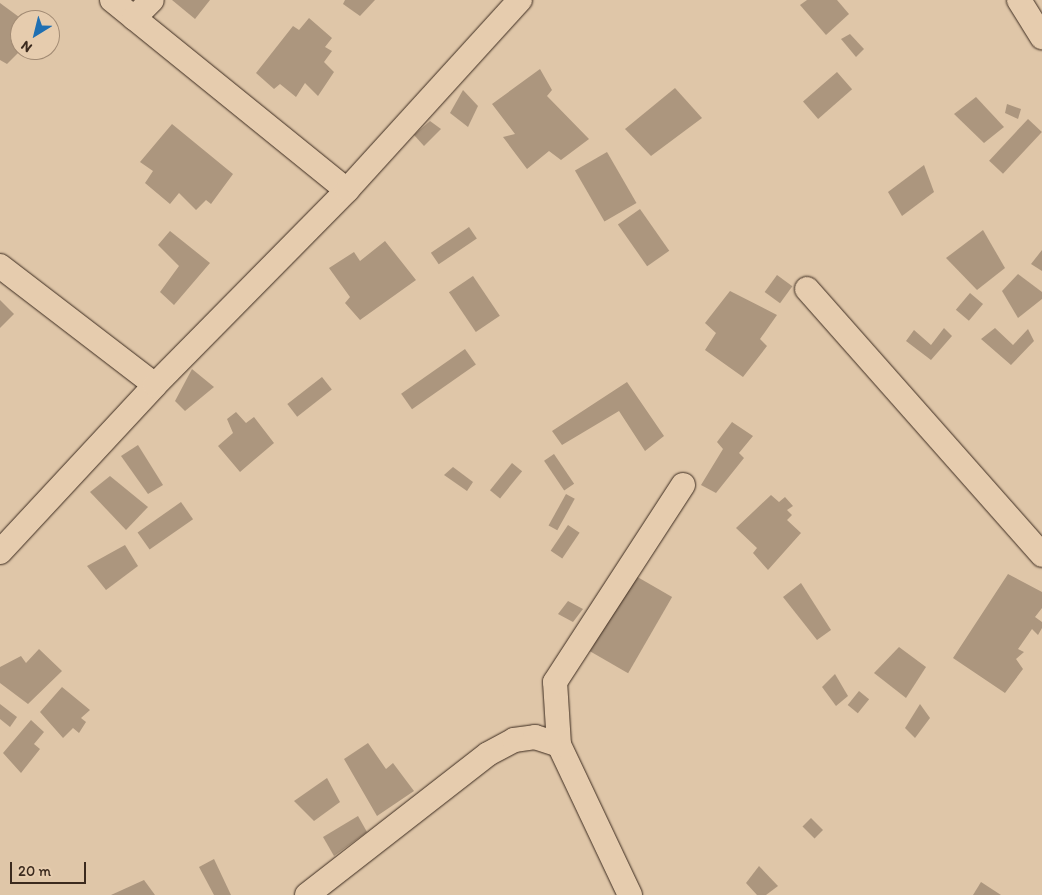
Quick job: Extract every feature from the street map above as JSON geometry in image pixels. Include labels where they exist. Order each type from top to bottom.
[{"type":"street","points":[[112,0],[347,190]]},
{"type":"street","points":[[134,18],[152,0]]},
{"type":"street","points":[[0,552],[155,385],[347,190],[520,0]]},
{"type":"street","points":[[1019,0],[1042,37]]},
{"type":"street","points":[[0,266],[155,385]]},
{"type":"street","points":[[807,289],[1042,555]]},
{"type":"street","points":[[630,895],[559,745],[556,682],[561,671],[684,485]]},
{"type":"street","points":[[307,895],[488,754],[514,740],[536,737],[559,745]]},
{"type":"building","points":[[172,0],[210,0],[195,19]]},
{"type":"building","points":[[345,0],[375,0],[360,16],[343,4]]},
{"type":"building","points":[[807,0],[837,0],[849,14],[826,35],[800,5]]},
{"type":"building","points":[[0,3],[10,10],[11,60],[7,64],[0,60]]},
{"type":"building","points":[[309,18],[332,38],[325,47],[332,51],[324,62],[334,72],[318,96],[305,83],[296,97],[280,84],[274,89],[256,73],[293,26],[299,30]]},
{"type":"building","points":[[850,34],[864,49],[856,57],[841,39]]},
{"type":"building","points":[[540,69],[552,90],[547,96],[589,139],[561,160],[549,151],[527,169],[503,137],[515,134],[492,104]]},
{"type":"building","points":[[837,72],[852,89],[818,119],[803,102]]},
{"type":"building","points":[[675,88],[702,118],[651,156],[625,129]]},
{"type":"building","points":[[463,90],[478,106],[468,127],[450,113]]},
{"type":"building","points":[[976,97],[1004,127],[984,143],[954,114]]},
{"type":"building","points":[[1007,104],[1021,109],[1018,119],[1005,113]]},
{"type":"building","points":[[1028,119],[1042,132],[1003,174],[989,161]]},
{"type":"building","points":[[430,121],[441,129],[424,146],[414,135]]},
{"type":"building","points":[[172,124],[233,174],[211,204],[206,200],[196,210],[179,193],[170,204],[145,183],[153,171],[140,162]]},
{"type":"building","points":[[607,152],[636,203],[604,222],[575,170]]},
{"type":"building","points":[[924,165],[934,192],[902,216],[888,192]]},
{"type":"building","points":[[640,209],[669,251],[647,266],[618,224]]},
{"type":"building","points":[[469,227],[477,239],[439,264],[431,253]]},
{"type":"building","points":[[983,230],[1005,268],[977,290],[946,258]]},
{"type":"building","points":[[170,231],[210,263],[174,305],[160,292],[179,266],[158,245]]},
{"type":"building","points":[[385,241],[416,280],[360,320],[345,303],[350,297],[329,268],[354,252],[360,261]]},
{"type":"building","points":[[1042,250],[1042,271],[1031,264]]},
{"type":"building","points":[[1018,274],[1042,292],[1042,299],[1018,318],[1002,291]]},
{"type":"building","points":[[777,275],[792,286],[780,303],[765,292]]},
{"type":"building","points":[[473,276],[500,316],[476,332],[449,292]]},
{"type":"building","points":[[730,291],[777,315],[760,339],[767,346],[743,377],[705,350],[716,333],[705,323]]},
{"type":"building","points":[[970,293],[983,304],[969,321],[956,310]]},
{"type":"building","points":[[0,300],[14,314],[0,328]]},
{"type":"building","points":[[944,328],[952,336],[931,360],[906,341],[914,330],[931,345]]},
{"type":"building","points":[[995,328],[1013,345],[1028,329],[1034,341],[1011,365],[981,339]]},
{"type":"building","points":[[465,349],[476,365],[412,409],[401,394]]},
{"type":"building","points":[[192,369],[214,387],[185,411],[175,401]]},
{"type":"building","points":[[322,377],[332,390],[297,417],[287,404]]},
{"type":"building","points":[[627,382],[664,436],[645,451],[619,411],[562,445],[552,431]]},
{"type":"building","points":[[236,412],[246,423],[254,417],[274,443],[240,472],[218,446],[233,433],[227,419]]},
{"type":"building","points":[[732,422],[753,436],[739,453],[744,458],[716,493],[701,485],[723,449],[717,442]]},
{"type":"building","points":[[138,445],[163,485],[148,494],[121,456]]},
{"type":"building","points":[[554,454],[574,484],[564,491],[544,461]]},
{"type":"building","points":[[512,463],[522,471],[500,498],[490,490]]},
{"type":"building","points":[[453,467],[473,482],[467,491],[444,475]]},
{"type":"building","points":[[110,476],[148,507],[126,530],[90,492]]},
{"type":"building","points":[[566,494],[575,499],[557,530],[549,525]]},
{"type":"building","points":[[771,495],[779,502],[785,497],[793,506],[787,510],[792,515],[787,520],[801,533],[768,570],[753,553],[757,548],[736,528]]},
{"type":"building","points":[[181,502],[193,519],[150,550],[138,532]]},
{"type":"building","points":[[568,525],[580,533],[562,559],[551,551]]},
{"type":"building","points":[[125,545],[138,566],[106,590],[87,566]]},
{"type":"building","points":[[1008,574],[1042,592],[1042,608],[1035,617],[1042,622],[1042,628],[1038,635],[1032,629],[1018,649],[1024,652],[1016,659],[1023,669],[1005,693],[953,658]]},
{"type":"building","points":[[634,575],[672,597],[628,673],[590,651]]},
{"type":"building","points":[[801,583],[831,630],[817,640],[783,597]]},
{"type":"building","points":[[568,601],[583,609],[573,622],[558,614]]},
{"type":"building","points":[[899,647],[926,667],[906,698],[874,673]]},
{"type":"building","points":[[39,649],[62,671],[28,704],[0,683],[0,667],[21,656],[26,663]]},
{"type":"building","points":[[835,674],[848,696],[836,706],[822,687]]},
{"type":"building","points":[[62,687],[90,710],[81,718],[86,722],[79,733],[73,728],[63,738],[40,712]]},
{"type":"building","points":[[859,691],[869,699],[858,713],[848,705]]},
{"type":"building","points":[[0,704],[17,717],[10,727],[0,719]]},
{"type":"building","points":[[920,704],[930,718],[915,738],[905,728]]},
{"type":"building","points":[[31,720],[44,732],[34,744],[40,749],[21,773],[3,753]]},
{"type":"building","points":[[368,743],[386,769],[393,763],[414,791],[377,816],[344,759]]},
{"type":"building","points":[[327,778],[340,802],[314,821],[294,801]]},
{"type":"building","points":[[358,816],[367,832],[334,856],[323,837]]},
{"type":"building","points":[[811,818],[823,830],[815,839],[803,826]]},
{"type":"building","points":[[214,859],[231,895],[214,895],[199,867]]},
{"type":"building","points":[[759,866],[778,886],[766,895],[757,895],[746,883]]},
{"type":"building","points":[[144,880],[155,895],[111,895]]},
{"type":"building","points":[[981,882],[1001,895],[973,895]]}]
